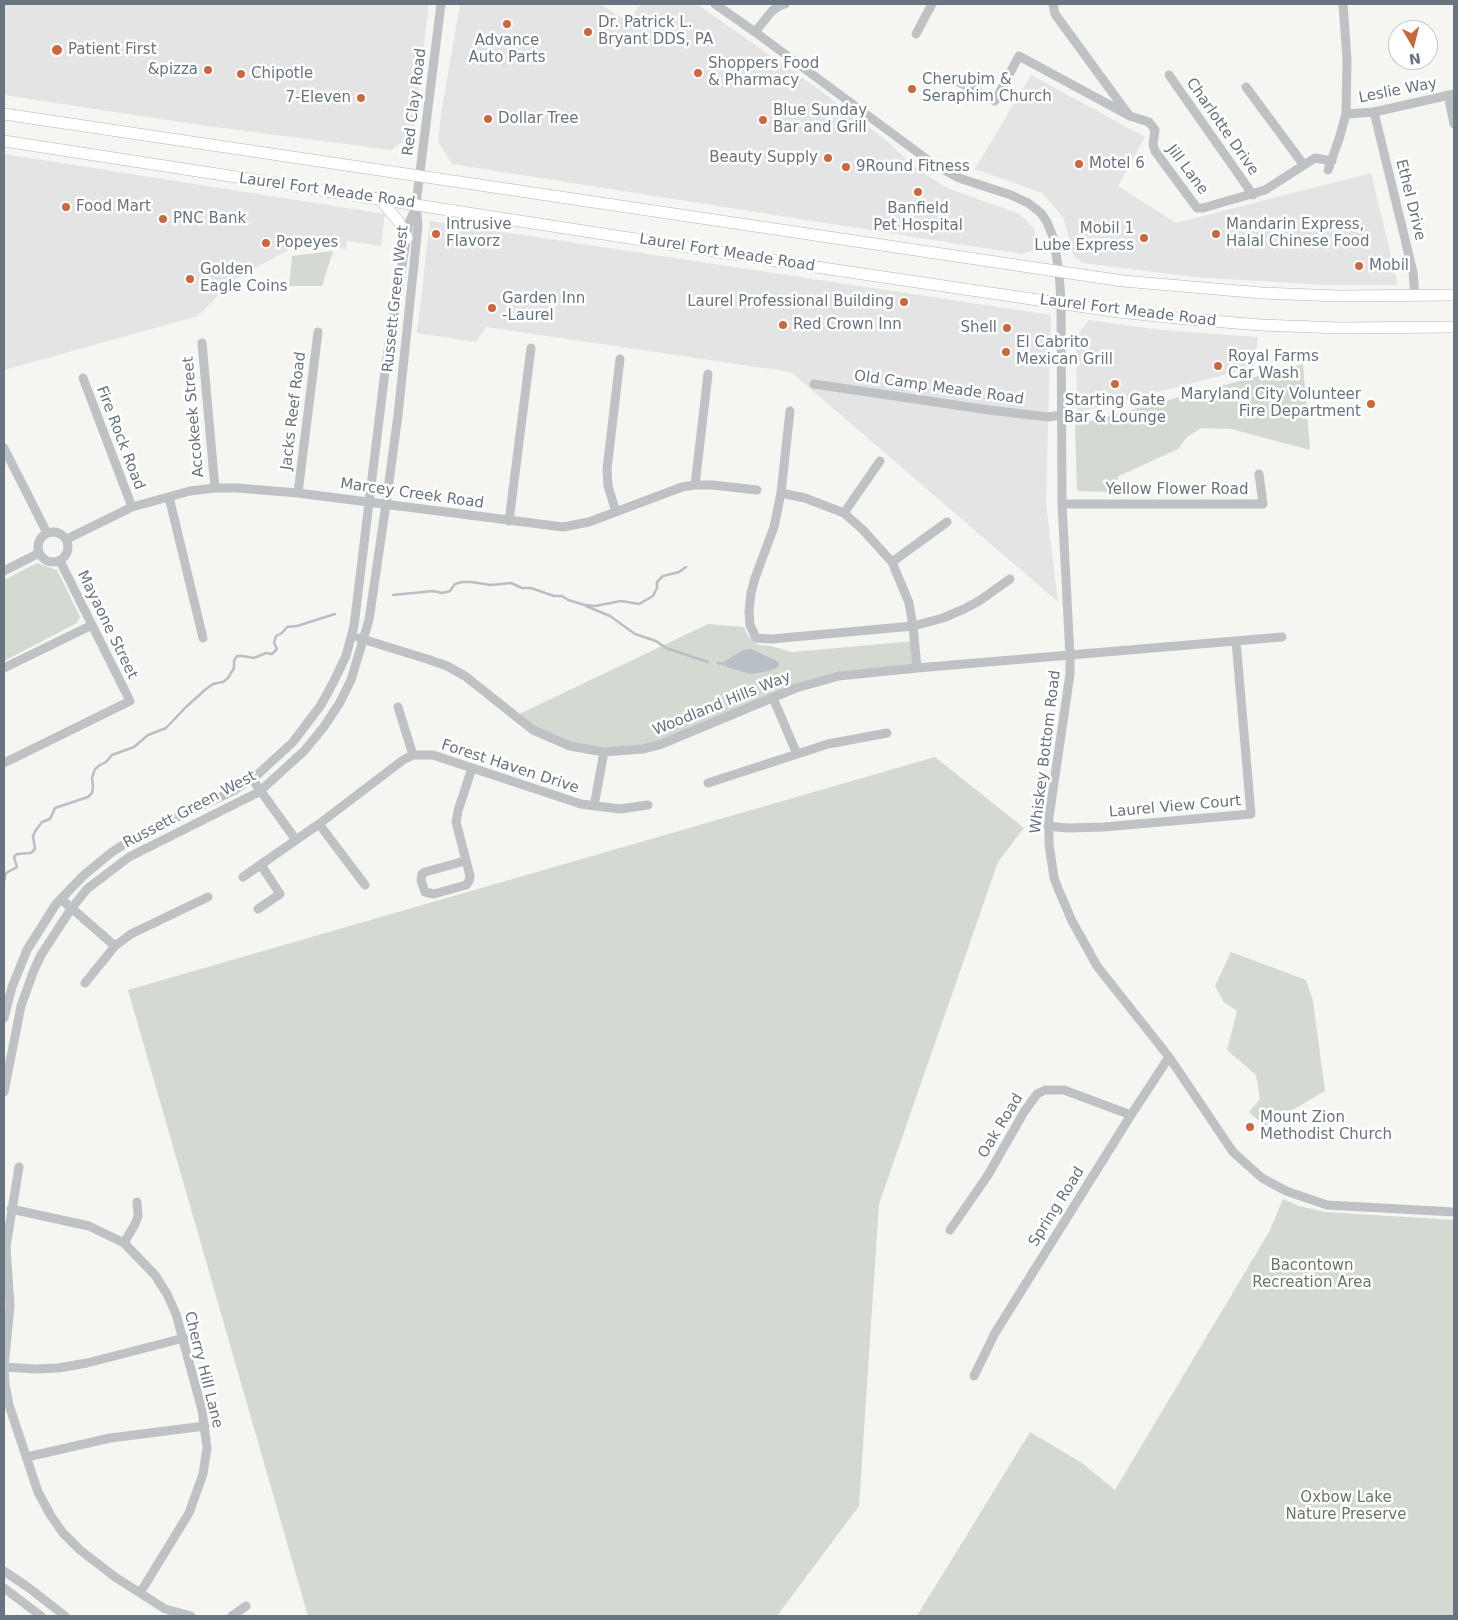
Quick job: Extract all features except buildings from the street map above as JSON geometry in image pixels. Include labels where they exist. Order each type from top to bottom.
[{"type":"main road","name":"Laurel Fort Meade Road","points":[[4,114],[1123,280],[1262,293],[1339,296],[1454,295]]},
{"type":"main road","name":"Laurel Fort Meade Road","points":[[4,142],[1061,303],[1187,319],[1261,325],[1351,328],[1454,327]]},
{"type":"main road","points":[[380,199],[399,222],[407,238]]},
{"type":"street","name":"Red Clay Road","points":[[416,204],[441,4]]},
{"type":"street","name":"Whiskey Bottom Road","points":[[714,4],[945,171],[1028,203],[1041,213],[1047,222],[1053,237],[1059,271],[1061,303],[1062,504],[1070,656],[1070,674],[1048,826],[1049,844],[1054,878],[1072,921],[1105,978],[1170,1057],[1233,1152],[1252,1170],[1273,1184],[1301,1197],[1327,1205],[1454,1212]]},
{"type":"street","points":[[755,32],[772,11],[785,4]]},
{"type":"street","points":[[916,34],[932,4]]},
{"type":"street","points":[[1053,4],[1052,8],[1055,14],[1130,116]]},
{"type":"street","name":"Jill Lane","points":[[955,80],[995,101],[1019,56],[1130,116],[1149,122],[1156,134],[1153,144],[1155,151],[1198,208],[1203,208],[1253,195],[1272,186],[1303,164],[1315,158],[1330,166],[1346,114],[1347,59],[1343,4]]},
{"type":"street","name":"Charlotte Drive","points":[[1169,76],[1253,195]]},
{"type":"street","points":[[1246,87],[1303,164]]},
{"type":"street","points":[[1451,94],[1454,124]]},
{"type":"street","name":"Leslie Way","points":[[1346,114],[1374,112],[1451,94]]},
{"type":"street","name":"Ethel Drive","points":[[1374,112],[1413,272],[1415,296]]},
{"type":"street","name":"Russett Green West","points":[[4,1018],[12,987],[27,950],[61,899],[84,875],[112,852],[138,835],[233,791],[252,779],[292,742],[321,705],[334,682],[346,656],[352,636],[386,363],[409,223],[416,204]]},
{"type":"street","name":"Russett Green West","points":[[4,1087],[26,989],[41,955],[71,908],[87,889],[129,857],[260,792],[304,751],[323,728],[339,704],[351,680],[371,611],[386,504],[398,415],[418,226],[416,204]]},
{"type":"street","name":"Jacks Reef Road","points":[[298,493],[318,332]]},
{"type":"street","name":"Accokeek Street","points":[[202,343],[215,488]]},
{"type":"street","points":[[509,521],[531,348]]},
{"type":"street","points":[[616,512],[608,486],[607,469],[620,359]]},
{"type":"street","points":[[695,485],[708,374]]},
{"type":"street","name":"Fire Rock Road","points":[[83,378],[132,507]]},
{"type":"street","name":"Old Camp Meade Road","points":[[814,384],[989,410],[1048,417],[1061,415]]},
{"type":"street","points":[[790,411],[782,493],[774,527],[751,593],[750,625],[756,638],[772,639],[913,626],[943,618],[964,609],[1010,579]]},
{"type":"street","points":[[5,454],[47,533]]},
{"type":"street","points":[[844,513],[880,461]]},
{"type":"street","name":"Yellow Flower Road","points":[[1062,504],[1263,504],[1260,474]]},
{"type":"street","name":"Marcey Creek Road","points":[[67,539],[132,507],[190,491],[215,488],[298,493],[563,527],[589,522],[682,487],[695,485],[757,490]]},
{"type":"street","points":[[782,493],[805,498],[844,513],[863,530],[892,562],[908,603],[913,626],[917,668]]},
{"type":"street","points":[[169,496],[203,638]]},
{"type":"street","points":[[892,562],[947,522]]},
{"type":"street","points":[[56,532],[67,539],[69,549],[60,561],[50,562],[39,553],[38,544],[47,533],[56,532]]},
{"type":"street","points":[[4,571],[39,553]]},
{"type":"street","name":"Mayaone Street","points":[[4,763],[130,701],[60,561]]},
{"type":"street","points":[[4,668],[92,625]]},
{"type":"street","name":"Woodland Hills Way","points":[[352,636],[447,666],[465,676],[533,730],[570,746],[604,752],[642,749],[659,745],[796,688],[830,678],[862,673],[1070,656]]},
{"type":"street","points":[[1070,656],[1282,637]]},
{"type":"street","name":"Laurel View Court","points":[[1048,826],[1067,828],[1104,827],[1251,814],[1236,641]]},
{"type":"street","points":[[774,698],[796,754]]},
{"type":"street","points":[[242,877],[320,824],[403,760],[413,755],[398,707]]},
{"type":"street","points":[[708,783],[836,742],[887,733]]},
{"type":"street","name":"Forest Haven Drive","points":[[594,806],[604,752]]},
{"type":"street","name":"Forest Haven Drive","points":[[413,755],[433,755],[564,800],[620,809],[648,805]]},
{"type":"street","points":[[465,861],[422,874],[421,880],[425,892],[434,894],[466,885],[469,881],[470,876],[456,822],[472,768]]},
{"type":"street","points":[[252,779],[296,840]]},
{"type":"street","points":[[320,824],[365,885]]},
{"type":"street","points":[[258,909],[280,894],[261,865]]},
{"type":"street","points":[[85,983],[115,946],[131,934],[150,923],[208,897]]},
{"type":"street","points":[[61,899],[115,946]]},
{"type":"street","name":"Spring Road","points":[[974,1376],[995,1333],[1131,1115],[1170,1057]]},
{"type":"street","name":"Oak Road","points":[[950,1230],[988,1175],[1024,1112],[1037,1094],[1045,1090],[1064,1090],[1131,1115]]},
{"type":"street","points":[[19,1167],[6,1247],[10,1306],[4,1367],[5,1385],[9,1406],[38,1492],[63,1533],[80,1550],[115,1577],[164,1609],[191,1616]]},
{"type":"street","points":[[124,1243],[138,1216],[137,1202]]},
{"type":"street","name":"Cherry Hill Lane","points":[[11,1209],[89,1226],[124,1243],[155,1275],[167,1294],[184,1338],[205,1426],[207,1448],[203,1474],[197,1492],[179,1530],[140,1593]]},
{"type":"street","points":[[4,1367],[58,1368],[87,1363],[184,1338]]},
{"type":"street","points":[[27,1457],[110,1438],[205,1426]]},
{"type":"street","points":[[4,1571],[65,1616]]},
{"type":"street","points":[[4,1588],[41,1616]]},
{"type":"street","points":[[232,1616],[246,1606]]},
{"type":"shaded area","points":[[4,4],[429,4],[413,134],[391,150],[200,125],[4,95]]},
{"type":"shaded area","points":[[460,4],[600,4],[628,22],[641,4],[697,4],[825,94],[887,141],[909,162],[928,176],[947,188],[1020,214],[1034,228],[1036,242],[1033,250],[1022,254],[452,164],[438,142]]},
{"type":"shaded area","points":[[1031,75],[1145,137],[1118,186],[1176,223],[1371,173],[1398,285],[1327,285],[1194,277],[1083,263],[1074,256],[1063,217],[1042,193],[975,169]]},
{"type":"shaded area","points":[[4,154],[385,214],[381,246],[347,241],[346,249],[327,246],[292,248],[233,280],[198,316],[4,370]]},
{"type":"shaded area","points":[[430,221],[1051,315],[1046,503],[1058,602],[791,372],[486,327],[476,342],[417,333]]},
{"type":"shaded area","points":[[1089,320],[1161,330],[1258,337],[1254,367],[1077,413],[1076,336]]},
{"type":"shaded area","points":[[751,649],[777,661],[778,667],[769,671],[750,674],[727,667],[724,664],[725,661],[743,650]]},
{"type":"green space","points":[[333,251],[322,286],[289,286],[292,256]]},
{"type":"green space","points":[[1303,364],[1310,450],[1231,429],[1201,428],[1187,437],[1178,449],[1119,476],[1110,492],[1077,491],[1075,425]]},
{"type":"green space","points":[[37,563],[57,570],[80,617],[77,623],[4,661],[4,580]]},
{"type":"green space","points":[[708,624],[744,627],[748,636],[759,645],[771,646],[792,652],[914,641],[917,668],[820,680],[677,738],[622,752],[570,746],[515,716]]},
{"type":"green space","points":[[935,757],[1024,828],[998,862],[879,1204],[859,1506],[777,1616],[308,1616],[128,990]]},
{"type":"green space","points":[[1231,952],[1306,980],[1313,1001],[1325,1091],[1265,1126],[1249,1112],[1260,1099],[1256,1075],[1227,1050],[1237,1011],[1224,1002],[1215,986]]},
{"type":"green space","name":"Oxbow Lake Nature Preserve","points":[[1283,1199],[1299,1206],[1325,1212],[1454,1220],[1454,1616],[917,1616],[1030,1432],[1082,1463],[1115,1490],[1269,1232]]},
{"type":"waterway","points":[[393,595],[433,591],[442,593],[450,591],[455,584],[462,582],[491,585],[511,583],[522,588],[531,588],[554,596],[562,596],[568,600],[585,605],[595,606],[621,601],[639,604],[653,596],[657,588],[657,582],[663,576],[679,572],[686,567]]},
{"type":"waterway","points":[[586,606],[610,616],[635,634],[656,641],[666,648],[708,662]]},
{"type":"waterway","points":[[4,881],[6,873],[17,867],[14,857],[17,854],[31,853],[35,849],[33,836],[42,822],[50,819],[55,808],[88,797],[92,793],[92,778],[95,769],[106,762],[112,755],[134,747],[148,735],[166,728],[206,689],[228,678],[234,668],[234,661],[237,656],[254,658],[266,653],[272,654],[277,649],[274,643],[276,636],[287,627],[297,626],[335,614]]},
{"type":"waterway","points":[[718,663],[724,664]]},
{"type":"place","name":"Advance Auto Parts","points":[[507,24]]},
{"type":"place","name":"Dr. Patrick L. Bryant DDS, PA","points":[[588,32]]},
{"type":"place","name":"Patient First","points":[[57,50]]},
{"type":"place","name":"&pizza","points":[[208,70]]},
{"type":"place","name":"Shoppers Food & Pharmacy","points":[[698,73]]},
{"type":"place","name":"Chipotle","points":[[241,74]]},
{"type":"place","name":"Cherubim & Seraphim Church","points":[[912,89]]},
{"type":"place","name":"7-Eleven","points":[[361,98]]},
{"type":"place","name":"Dollar Tree","points":[[488,119]]},
{"type":"place","name":"Blue Sunday Bar and Grill","points":[[763,120]]},
{"type":"place","name":"Beauty Supply","points":[[828,158]]},
{"type":"place","name":"Motel 6","points":[[1079,164]]},
{"type":"place","name":"9Round Fitness","points":[[846,167]]},
{"type":"place","name":"Banfield Pet Hospital","points":[[918,192]]},
{"type":"place","name":"Food Mart","points":[[66,207]]},
{"type":"place","name":"PNC Bank","points":[[163,219]]},
{"type":"place","name":"Intrusive Flavorz","points":[[436,234]]},
{"type":"place","name":"Mandarin Express, Halal Chinese Food","points":[[1216,234]]},
{"type":"place","name":"Mobil 1 Lube Express","points":[[1144,238]]},
{"type":"place","name":"Popeyes","points":[[266,243]]},
{"type":"place","name":"Mobil","points":[[1359,266]]},
{"type":"place","name":"Golden Eagle Coins","points":[[190,279]]},
{"type":"place","name":"Laurel Professional Building","points":[[904,302]]},
{"type":"place","name":"Garden Inn -Laurel","points":[[492,308]]},
{"type":"place","name":"Red Crown Inn","points":[[783,325]]},
{"type":"place","name":"Shell","points":[[1007,328]]},
{"type":"place","name":"El Cabrito Mexican Grill","points":[[1006,352]]},
{"type":"place","name":"Royal Farms Car Wash","points":[[1218,366]]},
{"type":"place","name":"Starting Gate Bar & Lounge","points":[[1115,384]]},
{"type":"place","name":"Maryland City Volunteer Fire Department","points":[[1371,404]]},
{"type":"place","name":"Mount Zion Methodist Church","points":[[1250,1127]]},
{"type":"park label","name":"Bacontown Recreation Area","points":[[1312,1274]]}]
